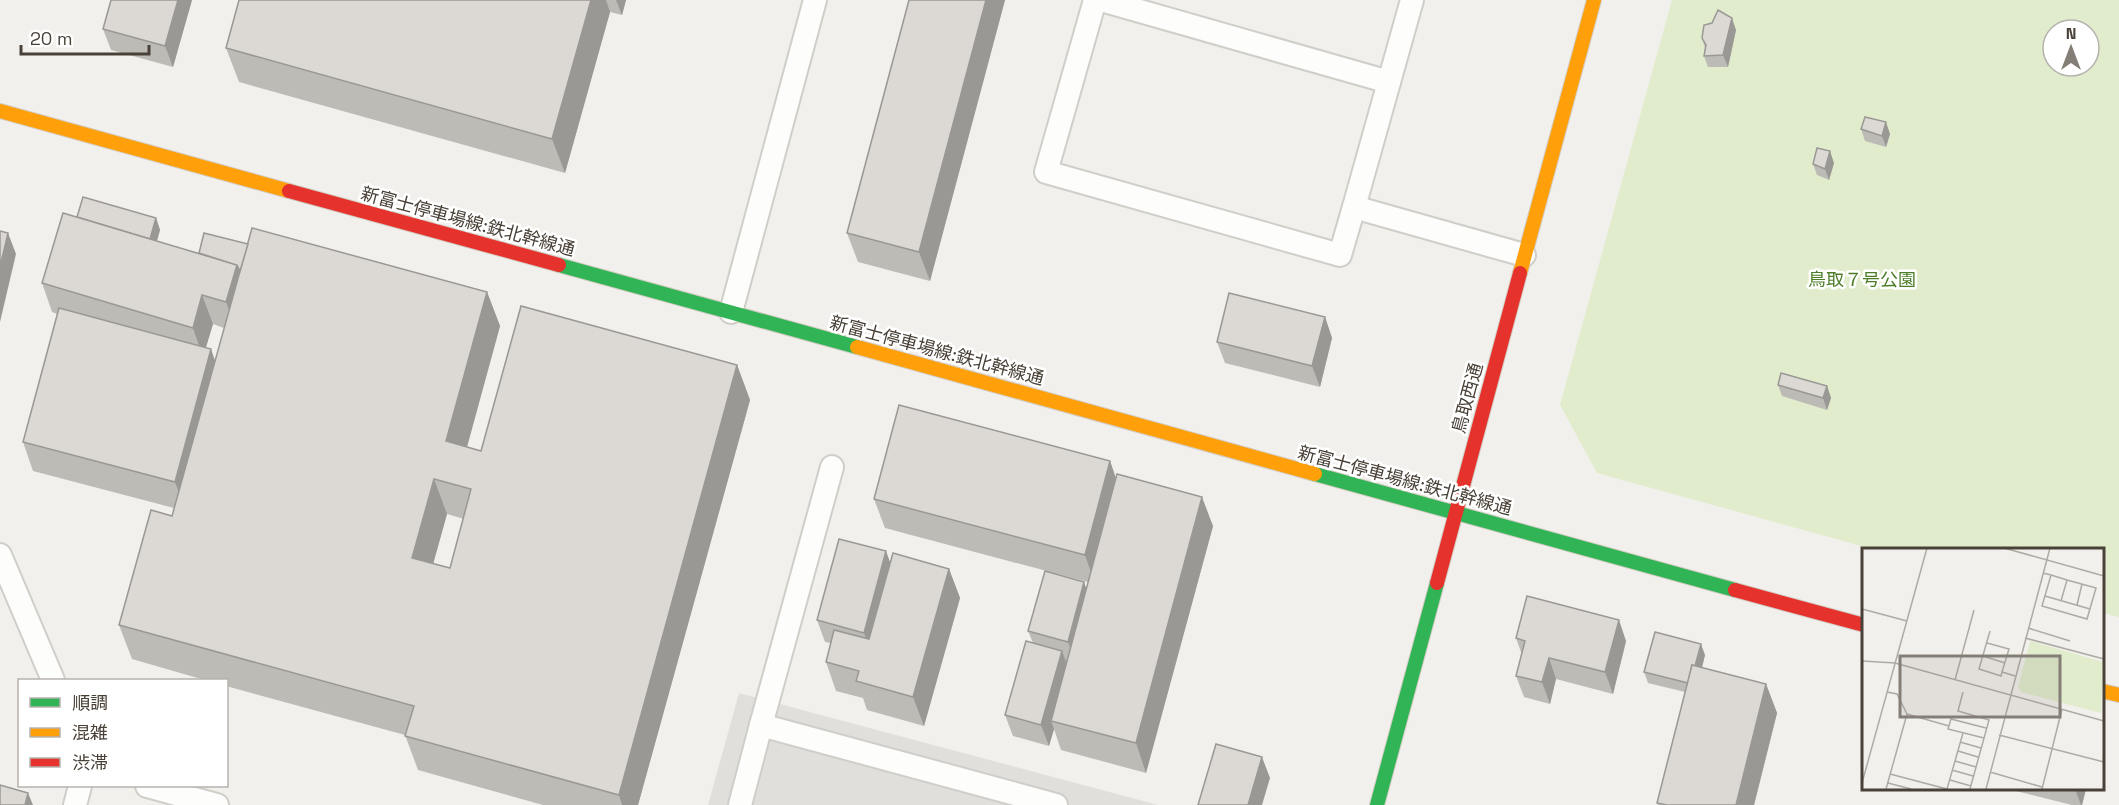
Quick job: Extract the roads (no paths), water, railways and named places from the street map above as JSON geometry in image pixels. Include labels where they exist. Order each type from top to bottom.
[{"type":"main road","name":"鳥取西通","points":[[1377,805],[1594,0]]},
{"type":"main road","name":"新富士停車場線:鉄北幹線通","points":[[0,111],[1862,624]]},
{"type":"main road","points":[[2104,691],[2119,695]]},
{"type":"lane","points":[[731,312],[815,0]]},
{"type":"lane","points":[[1095,0],[1046,172],[1340,255],[1412,0]]},
{"type":"lane","points":[[1101,0],[1389,82]]},
{"type":"lane","points":[[1354,207],[1524,255]]},
{"type":"lane","points":[[740,805],[832,466]]},
{"type":"lane","points":[[0,555],[52,679]]},
{"type":"lane","points":[[761,725],[1056,805]]},
{"type":"lane","points":[[75,805],[80,787]]},
{"type":"lane","points":[[151,787],[217,805]]},
{"type":"park label","name":"鳥取７号公園","points":[[1862,279]]}]
